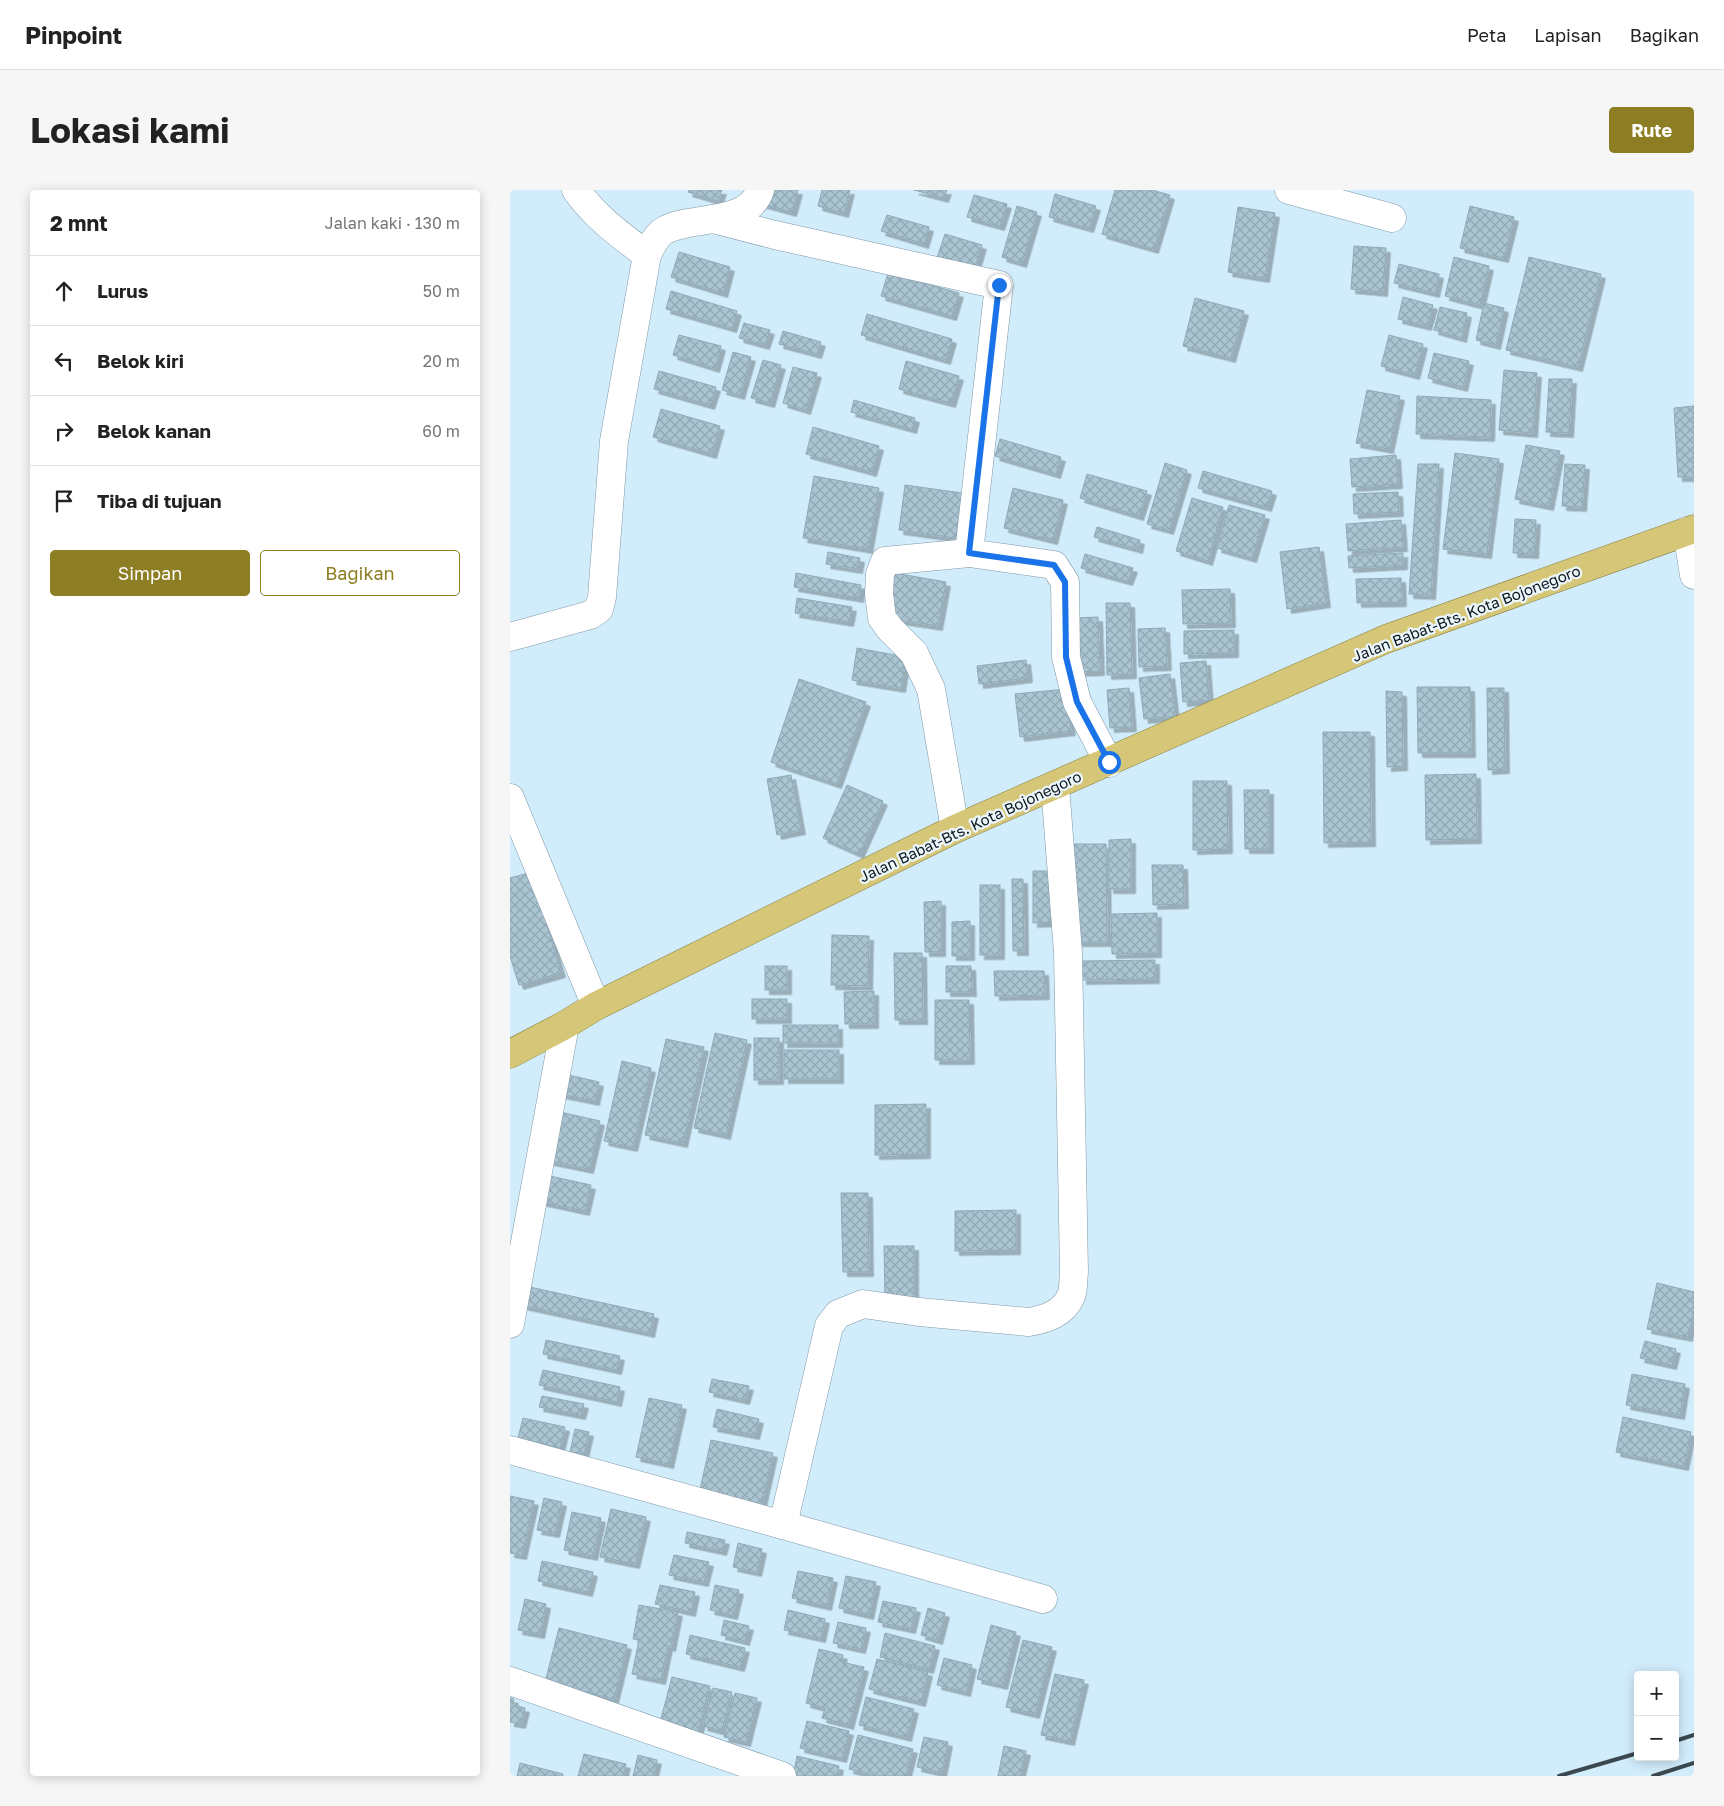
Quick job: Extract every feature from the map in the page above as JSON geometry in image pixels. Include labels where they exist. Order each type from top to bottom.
[{"type":"highway","name":"Jalan Babat-Bts. Kota Bojonegoro","points":[[510,1054],[596,1006],[955,829],[1386,639],[1691,530]]},
{"type":"street","points":[[576,190],[608,226],[647,255]]},
{"type":"street","points":[[510,637],[590,615],[599,608],[602,597],[614,440],[647,255],[654,241],[664,231],[674,227],[734,214],[750,206],[760,190]]},
{"type":"street","points":[[1289,190],[1392,218]]},
{"type":"street","points":[[713,219],[775,235],[999,285],[969,553]]},
{"type":"street","points":[[1691,530],[1694,575]]},
{"type":"street","points":[[955,829],[931,689],[914,653],[890,629],[882,618],[878,594],[880,574],[885,560],[969,553],[1054,565],[1065,582],[1066,657],[1077,702],[1109,762]]},
{"type":"street","points":[[783,1524],[829,1326],[838,1314],[863,1304],[919,1312],[1029,1322],[1045,1320],[1061,1310],[1071,1295],[1074,1272],[1068,952],[1055,786]]},
{"type":"street","points":[[510,798],[596,1006]]},
{"type":"street","points":[[510,1324],[565,1025]]},
{"type":"street","points":[[510,1450],[783,1524],[1043,1600]]},
{"type":"street","points":[[510,1682],[782,1776]]},
{"type":"building","points":[[689,190],[722,190],[718,201],[688,192]]},
{"type":"building","points":[[763,190],[798,190],[792,212],[759,203]]},
{"type":"building","points":[[822,190],[850,190],[844,213],[818,206]]},
{"type":"building","points":[[914,190],[947,190],[944,198]]},
{"type":"building","points":[[1115,190],[1152,190],[1170,195],[1154,249],[1102,234]]},
{"type":"building","points":[[1055,194],[1096,206],[1089,228],[1049,217]]},
{"type":"building","points":[[974,195],[1007,204],[1000,226],[967,217]]},
{"type":"building","points":[[1017,206],[1037,212],[1022,263],[1002,257]]},
{"type":"building","points":[[1470,206],[1514,217],[1504,258],[1460,248]]},
{"type":"building","points":[[1238,207],[1275,213],[1265,278],[1228,272]]},
{"type":"building","points":[[887,215],[929,227],[924,244],[881,231]]},
{"type":"building","points":[[945,234],[982,245],[975,268],[937,258]]},
{"type":"building","points":[[1354,246],[1386,248],[1383,292],[1351,289]]},
{"type":"building","points":[[679,252],[730,267],[723,293],[671,277]]},
{"type":"building","points":[[1454,257],[1489,266],[1480,305],[1445,296]]},
{"type":"building","points":[[1529,257],[1601,274],[1578,367],[1506,350]]},
{"type":"building","points":[[1399,264],[1439,274],[1435,293],[1394,283]]},
{"type":"building","points":[[888,273],[959,293],[952,316],[881,296]]},
{"type":"building","points":[[671,291],[737,311],[732,328],[666,309]]},
{"type":"building","points":[[1403,297],[1433,305],[1427,326],[1398,319]]},
{"type":"building","points":[[1195,298],[1244,311],[1231,358],[1183,346]]},
{"type":"building","points":[[1484,303],[1504,308],[1496,345],[1476,340]]},
{"type":"building","points":[[1440,307],[1467,313],[1462,338],[1434,330]]},
{"type":"building","points":[[867,314],[952,339],[946,360],[861,335]]},
{"type":"building","points":[[744,323],[770,330],[765,345],[739,338]]},
{"type":"building","points":[[783,331],[821,342],[817,354],[779,344]]},
{"type":"building","points":[[679,335],[721,346],[715,368],[673,355]]},
{"type":"building","points":[[1389,335],[1423,344],[1415,375],[1381,366]]},
{"type":"building","points":[[733,352],[751,357],[740,395],[722,390]]},
{"type":"building","points":[[1434,353],[1469,361],[1463,387],[1428,378]]},
{"type":"building","points":[[763,360],[781,365],[770,403],[751,398]]},
{"type":"building","points":[[906,361],[959,376],[951,403],[899,389]]},
{"type":"building","points":[[793,367],[817,373],[806,410],[783,403]]},
{"type":"building","points":[[1504,370],[1537,373],[1533,433],[1499,430]]},
{"type":"building","points":[[659,371],[716,387],[710,405],[654,389]]},
{"type":"building","points":[[1549,379],[1572,379],[1569,433],[1546,432]]},
{"type":"building","points":[[1367,390],[1400,396],[1389,449],[1356,443]]},
{"type":"building","points":[[1417,396],[1491,400],[1490,437],[1416,434]]},
{"type":"building","points":[[854,400],[915,418],[912,429],[851,412]]},
{"type":"building","points":[[1694,406],[1694,477],[1678,477],[1674,408]]},
{"type":"building","points":[[661,409],[720,426],[712,454],[653,437]]},
{"type":"building","points":[[813,427],[879,446],[872,472],[806,454]]},
{"type":"building","points":[[1000,439],[1061,457],[1056,474],[995,456]]},
{"type":"building","points":[[1526,445],[1560,451],[1549,506],[1515,499]]},
{"type":"building","points":[[1455,453],[1499,459],[1487,554],[1443,549]]},
{"type":"building","points":[[1396,455],[1398,484],[1352,487],[1350,459]]},
{"type":"building","points":[[1165,463],[1187,470],[1169,530],[1147,524]]},
{"type":"building","points":[[1418,464],[1439,464],[1431,595],[1409,594]]},
{"type":"building","points":[[1565,464],[1585,465],[1582,507],[1562,506]]},
{"type":"building","points":[[1203,471],[1272,491],[1267,507],[1198,488]]},
{"type":"building","points":[[1087,474],[1147,491],[1139,516],[1080,498]]},
{"type":"building","points":[[814,476],[879,488],[868,549],[803,538]]},
{"type":"building","points":[[905,485],[962,493],[956,538],[899,530]]},
{"type":"building","points":[[1013,488],[1063,500],[1053,540],[1004,528]]},
{"type":"building","points":[[1398,492],[1399,512],[1354,514],[1353,494]]},
{"type":"building","points":[[1192,498],[1223,507],[1208,561],[1176,551]]},
{"type":"building","points":[[1229,505],[1265,515],[1252,558],[1217,548]]},
{"type":"building","points":[[1515,519],[1536,520],[1534,554],[1513,553]]},
{"type":"building","points":[[1401,520],[1403,547],[1348,551],[1346,524]]},
{"type":"building","points":[[1097,527],[1140,540],[1138,549],[1094,537]]},
{"type":"building","points":[[1319,547],[1326,603],[1287,609],[1280,552]]},
{"type":"building","points":[[828,552],[860,558],[858,569],[826,564]]},
{"type":"building","points":[[1403,553],[1403,565],[1349,568],[1348,556]]},
{"type":"building","points":[[1085,554],[1133,568],[1128,581],[1081,568]]},
{"type":"building","points":[[796,573],[861,585],[859,598],[794,587]]},
{"type":"building","points":[[894,573],[946,582],[938,626],[886,618]]},
{"type":"building","points":[[1401,578],[1402,602],[1357,603],[1356,579]]},
{"type":"building","points":[[1230,589],[1231,623],[1183,624],[1182,590]]},
{"type":"building","points":[[797,598],[852,607],[849,622],[795,613]]},
{"type":"building","points":[[1106,603],[1130,603],[1132,674],[1107,675]]},
{"type":"building","points":[[1098,617],[1100,671],[1074,672],[1072,618]]},
{"type":"building","points":[[1165,628],[1167,666],[1139,667],[1138,629]]},
{"type":"building","points":[[1234,630],[1234,653],[1184,654],[1184,631]]},
{"type":"building","points":[[857,648],[906,657],[901,688],[852,680]]},
{"type":"building","points":[[1026,660],[1028,678],[979,684],[977,666]]},
{"type":"building","points":[[1206,661],[1209,700],[1183,702],[1180,663]]},
{"type":"building","points":[[1170,674],[1175,716],[1144,719],[1139,678]]},
{"type":"building","points":[[799,679],[866,702],[837,784],[771,762]]},
{"type":"building","points":[[1417,687],[1470,687],[1471,753],[1418,753]]},
{"type":"building","points":[[1129,688],[1132,727],[1110,728],[1107,690]]},
{"type":"building","points":[[1487,688],[1504,688],[1505,769],[1488,770]]},
{"type":"building","points":[[1066,689],[1071,731],[1020,737],[1015,694]]},
{"type":"building","points":[[1386,691],[1402,692],[1403,766],[1387,767]]},
{"type":"building","points":[[1323,732],[1370,732],[1371,842],[1324,843]]},
{"type":"building","points":[[1476,774],[1477,839],[1426,840],[1425,775]]},
{"type":"building","points":[[791,775],[801,830],[777,835],[767,779]]},
{"type":"building","points":[[1193,781],[1227,781],[1228,849],[1193,850]]},
{"type":"building","points":[[847,785],[883,801],[859,854],[823,838]]},
{"type":"building","points":[[1244,790],[1269,790],[1269,849],[1245,849]]},
{"type":"building","points":[[1131,839],[1131,889],[1109,889],[1109,840]]},
{"type":"building","points":[[1070,844],[1106,844],[1107,942],[1071,942]]},
{"type":"building","points":[[1152,865],[1183,865],[1184,904],[1153,905]]},
{"type":"building","points":[[1033,871],[1051,871],[1052,922],[1033,923]]},
{"type":"building","points":[[532,872],[561,973],[519,985],[510,956],[510,878]]},
{"type":"building","points":[[1012,879],[1023,879],[1024,951],[1013,951]]},
{"type":"building","points":[[980,885],[1000,885],[1000,955],[980,955]]},
{"type":"building","points":[[941,901],[941,952],[925,952],[924,902]]},
{"type":"building","points":[[1157,913],[1157,953],[1112,954],[1111,914]]},
{"type":"building","points":[[970,921],[970,956],[952,956],[952,922]]},
{"type":"building","points":[[832,935],[869,936],[868,986],[831,985]]},
{"type":"building","points":[[894,953],[922,953],[923,1020],[895,1020]]},
{"type":"building","points":[[1155,960],[1155,979],[1082,980],[1082,961]]},
{"type":"building","points":[[765,966],[787,966],[787,990],[765,990]]},
{"type":"building","points":[[946,966],[971,966],[972,992],[946,992]]},
{"type":"building","points":[[994,971],[1044,971],[1045,995],[995,996]]},
{"type":"building","points":[[874,991],[874,1024],[845,1024],[844,992]]},
{"type":"building","points":[[752,999],[787,999],[787,1019],[752,1019]]},
{"type":"building","points":[[935,1000],[969,1000],[970,1060],[935,1060]]},
{"type":"building","points":[[783,1025],[838,1025],[838,1043],[783,1043]]},
{"type":"building","points":[[715,1033],[747,1040],[726,1135],[694,1128]]},
{"type":"building","points":[[754,1038],[779,1038],[779,1080],[754,1080]]},
{"type":"building","points":[[666,1039],[704,1047],[683,1143],[645,1135]]},
{"type":"building","points":[[784,1050],[839,1050],[839,1079],[784,1079]]},
{"type":"building","points":[[622,1061],[651,1068],[633,1147],[604,1141]]},
{"type":"building","points":[[560,1073],[599,1082],[595,1101],[555,1093]]},
{"type":"building","points":[[926,1104],[926,1154],[875,1155],[875,1105]]},
{"type":"building","points":[[556,1111],[600,1121],[589,1169],[545,1160]]},
{"type":"building","points":[[545,1175],[591,1185],[585,1211],[539,1201]]},
{"type":"building","points":[[841,1193],[868,1193],[869,1272],[843,1272]]},
{"type":"building","points":[[1016,1210],[1016,1250],[955,1251],[955,1211]]},
{"type":"building","points":[[884,1246],[914,1246],[914,1300],[885,1301]]},
{"type":"building","points":[[1657,1283],[1694,1292],[1694,1309],[1688,1337],[1647,1329]]},
{"type":"building","points":[[525,1286],[654,1314],[650,1333],[521,1305]]},
{"type":"building","points":[[546,1340],[620,1356],[617,1370],[543,1354]]},
{"type":"building","points":[[1645,1341],[1676,1349],[1672,1365],[1640,1358]]},
{"type":"building","points":[[543,1370],[620,1387],[617,1402],[539,1385]]},
{"type":"building","points":[[1632,1374],[1685,1384],[1680,1415],[1626,1405]]},
{"type":"building","points":[[712,1379],[749,1386],[745,1400],[709,1392]]},
{"type":"building","points":[[542,1396],[584,1404],[581,1415],[539,1407]]},
{"type":"building","points":[[649,1398],[682,1405],[669,1464],[636,1457]]},
{"type":"building","points":[[717,1409],[759,1419],[755,1435],[713,1427]]},
{"type":"building","points":[[1623,1417],[1691,1432],[1684,1466],[1616,1452]]},
{"type":"building","points":[[523,1418],[565,1427],[560,1448],[518,1438]]},
{"type":"building","points":[[575,1429],[589,1432],[584,1454],[570,1452]]},
{"type":"building","points":[[711,1440],[773,1453],[761,1507],[699,1494]]},
{"type":"building","points":[[510,1496],[534,1501],[522,1555],[510,1553]]},
{"type":"building","points":[[544,1498],[562,1502],[555,1533],[537,1530]]},
{"type":"building","points":[[611,1509],[646,1517],[635,1564],[600,1557]]},
{"type":"building","points":[[572,1512],[601,1518],[593,1556],[564,1550]]},
{"type":"building","points":[[687,1532],[725,1540],[722,1551],[685,1543]]},
{"type":"building","points":[[738,1543],[762,1549],[757,1572],[733,1567]]},
{"type":"building","points":[[674,1555],[709,1562],[704,1582],[669,1575]]},
{"type":"building","points":[[542,1561],[593,1572],[588,1592],[538,1581]]},
{"type":"building","points":[[798,1571],[833,1578],[827,1606],[792,1598]]},
{"type":"building","points":[[846,1576],[876,1582],[869,1615],[839,1608]]},
{"type":"building","points":[[660,1585],[695,1592],[691,1612],[655,1604]]},
{"type":"building","points":[[715,1585],[739,1590],[733,1615],[710,1610]]},
{"type":"building","points":[[525,1599],[546,1604],[540,1634],[518,1630]]},
{"type":"building","points":[[883,1601],[916,1608],[911,1629],[878,1622]]},
{"type":"building","points":[[639,1605],[678,1612],[671,1647],[668,1646],[661,1680],[632,1674],[639,1640],[633,1639]]},
{"type":"building","points":[[928,1608],[945,1613],[938,1640],[921,1635]]},
{"type":"building","points":[[788,1610],[825,1619],[821,1638],[784,1630]]},
{"type":"building","points":[[724,1620],[749,1626],[745,1641],[721,1635]]},
{"type":"building","points":[[838,1622],[866,1628],[861,1649],[833,1643]]},
{"type":"building","points":[[991,1625],[1016,1632],[1003,1685],[977,1679]]},
{"type":"building","points":[[559,1628],[627,1645],[614,1699],[545,1682]]},
{"type":"building","points":[[885,1633],[935,1646],[929,1669],[880,1657]]},
{"type":"building","points":[[690,1635],[745,1648],[740,1667],[686,1654]]},
{"type":"building","points":[[1023,1640],[1052,1647],[1035,1714],[1006,1707]]},
{"type":"building","points":[[819,1649],[843,1655],[841,1662],[864,1667],[849,1725],[822,1718],[825,1708],[806,1703]]},
{"type":"building","points":[[944,1658],[972,1665],[966,1692],[937,1685]]},
{"type":"building","points":[[877,1659],[928,1672],[921,1702],[869,1689]]},
{"type":"building","points":[[1055,1674],[1084,1680],[1070,1741],[1041,1735]]},
{"type":"building","points":[[672,1677],[710,1686],[697,1736],[659,1726]]},
{"type":"building","points":[[713,1688],[732,1692],[722,1731],[703,1726]]},
{"type":"building","points":[[735,1693],[757,1698],[746,1742],[724,1737]]},
{"type":"building","points":[[866,1697],[914,1709],[907,1737],[859,1725]]},
{"type":"building","points":[[510,1698],[514,1699],[513,1705],[525,1708],[521,1724],[510,1722]]},
{"type":"building","points":[[807,1721],[849,1731],[842,1758],[800,1748]]},
{"type":"building","points":[[858,1735],[913,1749],[906,1776],[875,1776],[849,1769]]},
{"type":"building","points":[[924,1737],[948,1742],[942,1773],[917,1767]]},
{"type":"building","points":[[1004,1746],[1026,1751],[1020,1776],[998,1776]]},
{"type":"building","points":[[584,1754],[626,1764],[623,1776],[578,1776]]},
{"type":"building","points":[[638,1755],[657,1760],[653,1776],[633,1776]]},
{"type":"building","points":[[797,1756],[839,1766],[837,1776],[793,1776]]},
{"type":"building","points":[[520,1763],[563,1774],[563,1776],[517,1776]]},
{"type":"railway","points":[[1679,1740],[1694,1735]]},
{"type":"railway","points":[[1559,1776],[1634,1754]]},
{"type":"railway","points":[[1653,1776],[1694,1763]]},
{"type":"route","points":[[999,285],[969,553],[1054,565],[1065,582],[1066,657],[1077,702],[1109,762]]}]
